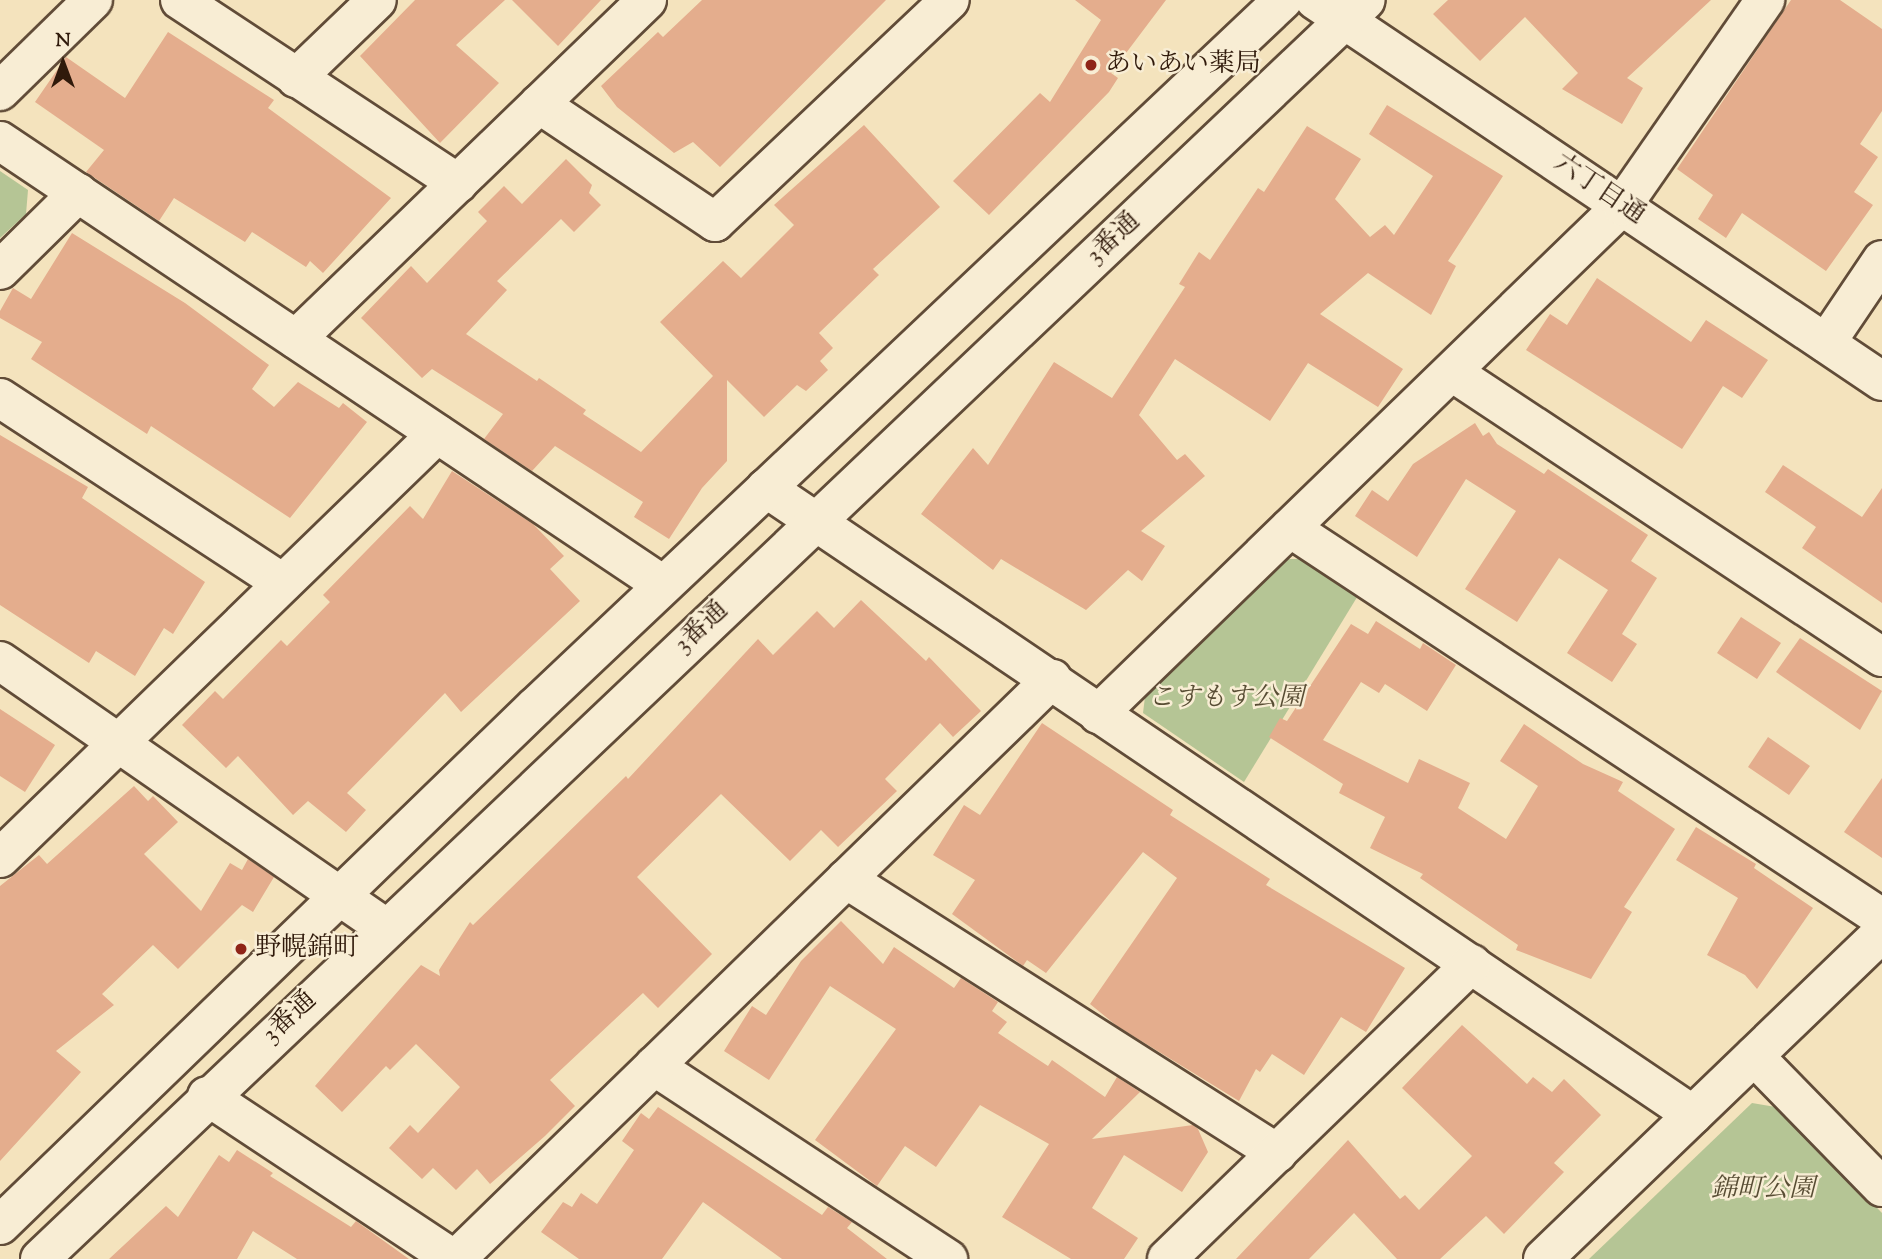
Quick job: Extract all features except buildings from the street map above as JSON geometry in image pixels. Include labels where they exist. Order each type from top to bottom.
[{"type":"street","points":[[0,91],[93,0]]},
{"type":"street","points":[[180,0],[458,183]]},
{"type":"street","points":[[296,78],[377,0]]},
{"type":"street","points":[[296,339],[647,0]]},
{"type":"street","points":[[539,104],[715,222],[950,0]]},
{"type":"street","name":"3番通","points":[[0,1225],[663,585],[1283,0]]},
{"type":"street","points":[[1098,714],[1622,206],[1765,0]]},
{"type":"street","name":"3番通","points":[[40,1259],[207,1096],[817,519],[1342,7]]},
{"type":"street","name":"六丁目通","points":[[1342,7],[1622,206],[1882,381]]},
{"type":"street","points":[[0,141],[663,585]]},
{"type":"street","points":[[0,270],[78,193]]},
{"type":"street","points":[[1826,343],[1882,260]]},
{"type":"street","points":[[1452,372],[1882,657]]},
{"type":"street","points":[[0,398],[283,583]]},
{"type":"street","points":[[0,858],[437,434]]},
{"type":"street","points":[[766,488],[817,519],[1052,679],[1098,714],[1693,1115]]},
{"type":"street","points":[[1290,528],[1882,918]]},
{"type":"street","points":[[0,662],[342,893],[386,928]]},
{"type":"street","points":[[207,1096],[454,1259],[1052,679]]},
{"type":"street","points":[[846,879],[1276,1153]]},
{"type":"street","points":[[1543,1259],[1882,933]]},
{"type":"street","points":[[1167,1259],[1471,964]]},
{"type":"street","points":[[1754,1056],[1882,1186]]},
{"type":"street","points":[[654,1066],[948,1259]]},
{"type":"green space","points":[[0,171],[28,190],[26,214],[0,238]]},
{"type":"green space","name":"こすもす公園","points":[[1283,559],[1306,559],[1359,594],[1244,782],[1143,713],[1145,697]]},
{"type":"green space","name":"錦町公園","points":[[1752,1103],[1781,1108],[1882,1213],[1882,1259],[1589,1259]]},
{"type":"place","name":"あいあい薬局","points":[[1091,65]]},
{"type":"place","name":"野幌錦町","points":[[241,949]]}]
